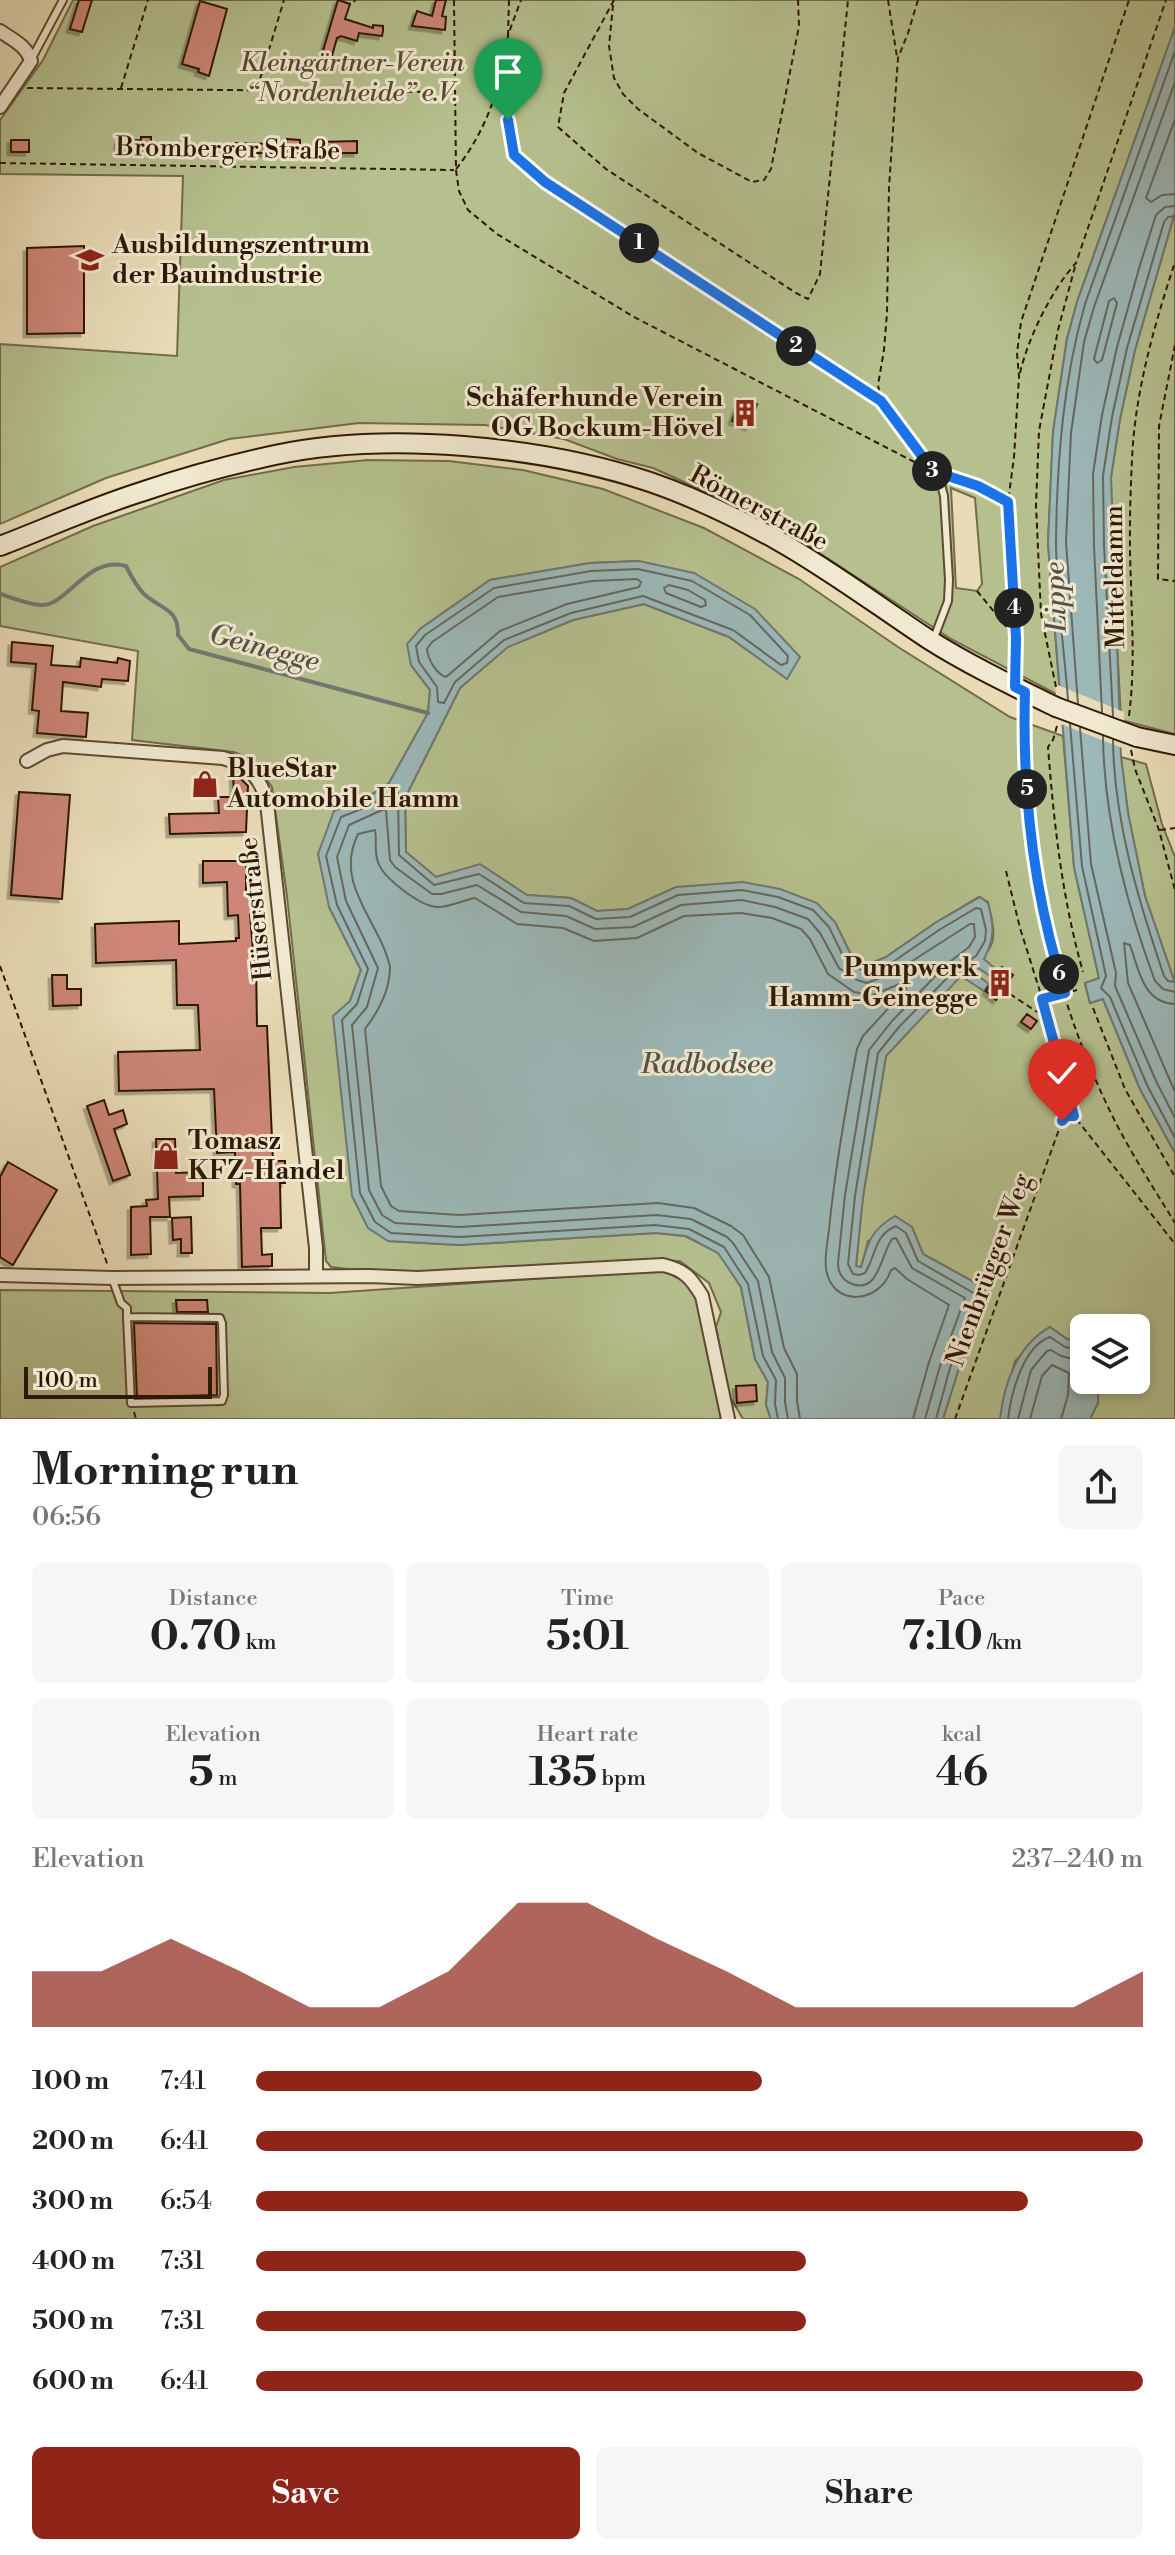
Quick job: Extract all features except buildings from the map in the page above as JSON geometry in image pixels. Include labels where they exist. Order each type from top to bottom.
[{"type":"main road","name":"Römerstraße","points":[[0,546],[139,492],[277,454],[366,444],[463,446],[551,458],[650,482],[682,494],[780,542],[932,641],[1020,690],[1057,716],[1134,739],[1175,745]]},
{"type":"street","points":[[0,31],[21,45],[31,61],[0,107]]},
{"type":"street","name":"Hüserstraße","points":[[27,761],[47,750],[63,746],[223,758],[243,765],[260,782],[267,803],[314,1233],[316,1276]]},
{"type":"street","points":[[0,1275],[418,1278],[663,1265],[679,1269],[692,1280],[702,1296],[728,1419]]},
{"type":"lane","points":[[31,61],[63,0]]},
{"type":"lane","points":[[932,641],[948,601],[949,580],[944,496],[933,471]]},
{"type":"lane","points":[[112,1278],[121,1303],[127,1308],[127,1317],[131,1403],[222,1401],[224,1380],[220,1318],[127,1317]]},
{"type":"path","points":[[121,89],[148,0]]},
{"type":"path","points":[[257,91],[284,0]]},
{"type":"path","points":[[454,0],[456,170],[459,191],[468,210],[497,234],[634,317],[933,471],[978,486],[1008,502]]},
{"type":"path","points":[[509,0],[504,71],[514,155],[545,182],[881,401],[933,471]]},
{"type":"path","points":[[508,35],[521,0]]},
{"type":"path","points":[[614,0],[609,46],[614,78],[623,94],[638,109],[698,153],[752,182],[764,180],[771,169],[799,26],[798,0]]},
{"type":"path","points":[[614,0],[564,93],[558,127],[606,169],[808,299],[820,274],[848,0]]},
{"type":"path","points":[[800,10],[804,0]]},
{"type":"path","points":[[881,401],[878,385],[887,313],[889,187],[898,58],[888,0]]},
{"type":"path","points":[[898,58],[918,0]]},
{"type":"path","points":[[1129,0],[1021,322],[1014,457],[1008,502],[1026,767],[1039,892],[1079,1038],[1113,1116],[1175,1223]]},
{"type":"path","points":[[1055,682],[1041,614],[1036,505],[1039,431],[1058,330],[1076,263],[1166,0]]},
{"type":"path","points":[[456,170],[473,148],[504,71]]},
{"type":"path","points":[[14,88],[430,92]]},
{"type":"path","name":"Bromberger Straße","points":[[0,163],[456,170]]},
{"type":"path","name":"Mitteldamm","points":[[1129,716],[1134,675],[1130,578],[1135,424],[1155,321],[1175,262]]},
{"type":"path","points":[[1019,377],[1025,353],[1059,286],[1076,263]]},
{"type":"path","points":[[1175,345],[1159,426],[1157,508],[1158,579],[1175,581]]},
{"type":"path","points":[[977,591],[1016,638]]},
{"type":"path","points":[[1057,716],[1053,740],[1048,747],[1055,839],[1071,929],[1083,972]]},
{"type":"path","points":[[1134,739],[1135,769],[1159,830],[1175,890]]},
{"type":"path","points":[[1159,830],[1175,828]]},
{"type":"path","points":[[1006,871],[1074,1116],[1175,1244]]},
{"type":"path","points":[[0,966],[112,1278]]},
{"type":"path","points":[[1042,999],[1077,990]]},
{"type":"path","points":[[1010,994],[1048,1019]]},
{"type":"path","points":[[1093,1008],[1125,1089],[1175,1177]]},
{"type":"path","name":"Nienbrügger Weg","points":[[955,1419],[1062,1121],[1067,1116],[1074,1116]]},
{"type":"green space","name":"Kleingärtner-Verein “Nordenheide” e.V.","points":[[73,0],[1175,0],[1175,27],[1077,302],[1067,339],[1053,432],[1048,543],[1060,696],[951,639],[792,535],[744,509],[653,468],[617,459],[564,439],[485,425],[359,423],[229,439],[106,478],[0,524],[0,344],[177,356],[183,176],[0,174],[0,120],[43,60]],"holes":[[[951,488],[975,498],[982,584],[977,591],[956,588]]]},
{"type":"green space","points":[[1175,212],[1175,734],[1121,720],[1111,477],[1135,350]]},
{"type":"green space","points":[[368,460],[449,461],[523,470],[603,489],[704,528],[799,579],[898,647],[1010,717],[1063,736],[1074,867],[1099,978],[1085,984],[1090,1003],[1103,999],[1140,1089],[1175,1153],[1175,1419],[1090,1419],[1098,1402],[1098,1394],[1150,1394],[1150,1314],[1070,1314],[1070,1340],[1050,1327],[1015,1361],[1000,1419],[943,1419],[958,1371],[974,1282],[923,1254],[912,1227],[868,1241],[861,1268],[856,1266],[863,1197],[886,1056],[961,975],[984,991],[989,985],[968,969],[985,954],[993,940],[988,902],[979,897],[886,957],[867,965],[851,955],[835,922],[676,887],[628,909],[597,911],[571,898],[527,895],[480,865],[436,877],[406,852],[405,798],[460,688],[507,647],[573,620],[644,604],[729,637],[787,678],[639,561],[590,563],[490,580],[420,629],[411,665],[430,690],[428,713],[389,783],[365,799],[334,811],[329,907],[361,970],[350,1001],[388,1241],[459,1245],[656,1233],[685,1236],[719,1253],[741,1287],[755,1359],[768,1382],[766,1405],[771,1419],[743,1419],[729,1395],[716,1327],[721,1312],[709,1283],[680,1261],[401,1275],[331,1267],[326,1261],[287,896],[272,787],[251,759],[234,752],[132,740],[138,651],[0,626],[0,567],[93,526],[224,480],[294,467]]},
{"type":"green space","points":[[1121,757],[1146,764],[1162,824],[1175,857],[1175,983],[1145,896],[1128,813]]},
{"type":"green space","points":[[663,1270],[685,1282],[700,1305],[723,1419],[0,1419],[0,1290],[330,1293]]},
{"type":"water","name":"Lippe","points":[[1175,27],[1175,212],[1135,350],[1111,477],[1121,757],[1128,813],[1145,896],[1175,983],[1175,1153],[1140,1089],[1103,999],[1090,1003],[1085,983],[1099,978],[1074,867],[1048,543],[1053,432],[1067,339],[1077,302]]},
{"type":"water","name":"Radbodsee","points":[[639,561],[694,573],[755,609],[800,657],[787,679],[729,637],[644,604],[573,620],[508,647],[460,688],[405,798],[406,852],[436,877],[480,864],[527,895],[571,898],[597,911],[628,909],[676,887],[743,882],[780,889],[817,903],[835,922],[851,955],[867,965],[886,957],[980,897],[988,903],[992,932],[984,959],[998,971],[993,978],[974,965],[969,969],[989,984],[984,991],[961,976],[886,1056],[863,1197],[856,1266],[861,1267],[876,1232],[895,1216],[912,1227],[923,1254],[988,1293],[943,1419],[771,1419],[766,1405],[768,1382],[755,1359],[741,1287],[718,1253],[686,1236],[656,1233],[459,1245],[388,1241],[368,1228],[352,1196],[333,1016],[350,1001],[361,970],[329,907],[318,854],[334,811],[365,799],[389,783],[428,713],[430,690],[411,665],[407,644],[420,629],[490,580],[590,563]]},
{"type":"water","points":[[1050,1327],[1070,1340],[1070,1394],[1098,1394],[1098,1403],[1090,1419],[1000,1419],[1014,1367],[1039,1335]]},
{"type":"pier","points":[[1055,684],[1124,712],[1125,749],[1058,723]]},
{"type":"waterway","name":"Geinegge","points":[[0,594],[43,605],[52,603],[100,567],[126,566],[144,594],[172,614],[178,635],[189,649],[428,713]]},
{"type":"place","name":"Ausbildungszentrum der Bauindustrie","points":[[90,260]]},
{"type":"place","name":"Schäferhunde Verein OG Bockum-Hövel","points":[[745,413]]},
{"type":"place","name":"BlueStar Automobile Hamm","points":[[205,784]]},
{"type":"place","name":"Pumpwerk Hamm-Geinegge","points":[[1000,983]]},
{"type":"place","name":"Tomasz KFZ-Handel","points":[[166,1156]]},
{"type":"route","points":[[508,120],[514,155],[545,182],[881,401],[933,471],[978,486],[1008,502],[1016,638],[1015,687],[1025,692],[1025,755],[1039,892],[1065,993],[1042,999],[1074,1116],[1067,1116],[1062,1121]]}]
